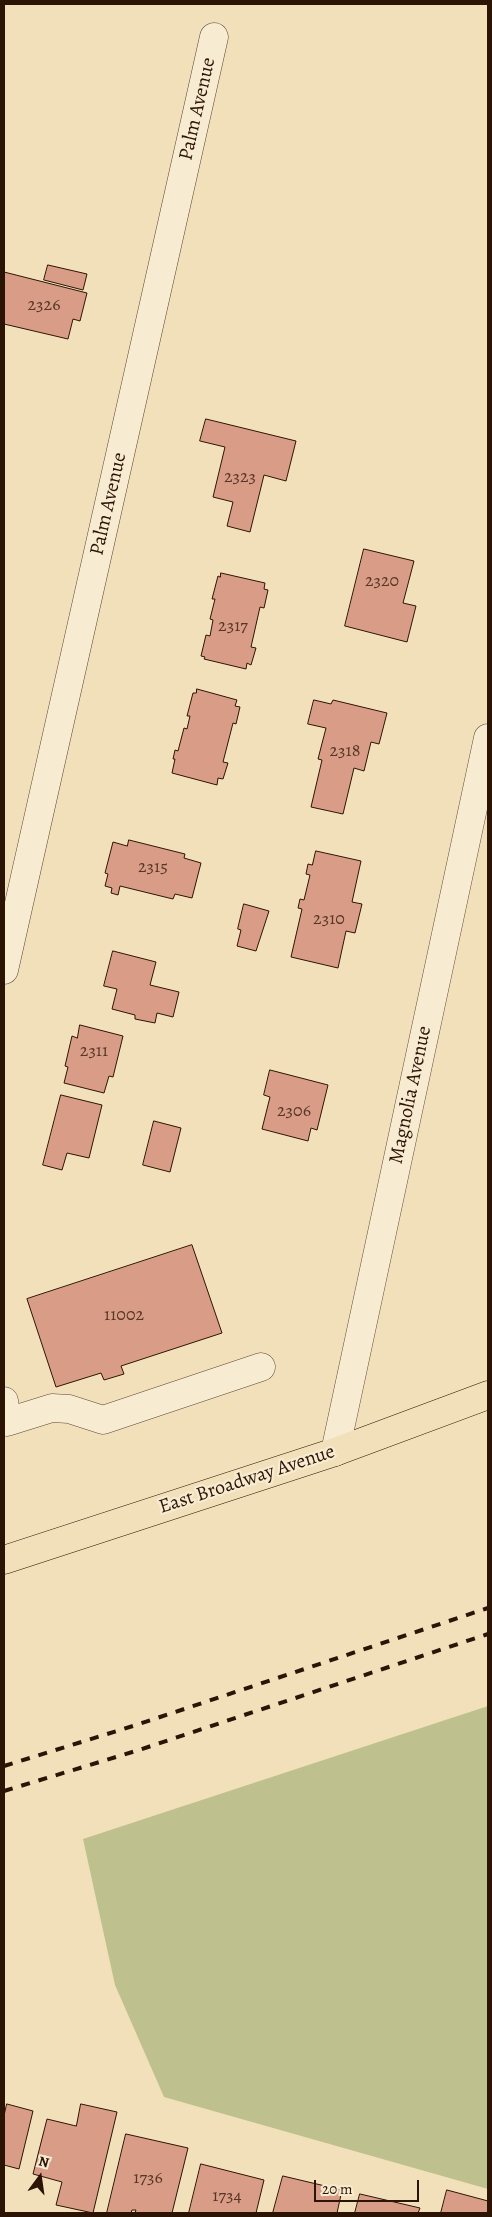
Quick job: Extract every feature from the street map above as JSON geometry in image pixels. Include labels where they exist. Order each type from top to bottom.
[{"type":"main road","name":"East Broadway Avenue","points":[[4,1560],[335,1452],[488,1395]]},
{"type":"street","name":"Palm Avenue","points":[[4,970],[214,37]]},
{"type":"street","name":"Magnolia Avenue","points":[[335,1452],[488,738]]},
{"type":"street","points":[[4,1401],[7,1422],[52,1408],[69,1409],[102,1420],[261,1366]]},
{"type":"green space","points":[[488,1706],[488,2189],[164,2097],[115,1985],[83,1839]]},
{"type":"building","points":[[48,265],[87,274],[83,290],[44,280]]},
{"type":"building","points":[[4,272],[87,293],[80,321],[73,319],[68,339],[4,324]]},
{"type":"building","points":[[206,419],[296,441],[286,481],[264,475],[250,532],[227,526],[233,502],[213,497],[225,447],[200,441]]},
{"type":"building","points":[[364,549],[414,561],[403,603],[416,606],[407,642],[345,626]]},
{"type":"building","points":[[221,573],[265,583],[264,589],[268,590],[264,608],[260,607],[251,647],[256,648],[251,665],[247,663],[246,669],[204,659],[205,657],[201,656],[206,635],[210,636],[213,620],[210,619],[215,599],[212,599],[218,576],[220,577]]},
{"type":"building","points":[[197,689],[237,700],[235,706],[240,707],[236,724],[233,723],[223,762],[228,763],[223,779],[218,778],[217,785],[172,773],[175,750],[178,751],[184,728],[187,729],[190,716],[187,716],[193,693],[196,693]]},
{"type":"building","points":[[314,700],[331,704],[333,700],[387,713],[379,744],[371,742],[364,771],[354,768],[343,814],[311,807],[322,760],[318,759],[326,728],[308,724]]},
{"type":"building","points":[[129,840],[185,854],[184,858],[201,863],[192,898],[175,894],[173,899],[120,886],[118,895],[111,893],[112,888],[105,886],[108,874],[105,873],[113,842],[127,846]]},
{"type":"building","points":[[316,851],[361,861],[352,902],[362,904],[355,933],[346,931],[338,968],[291,957],[302,909],[298,908],[300,899],[304,900],[310,875],[306,874],[308,864],[312,865]]},
{"type":"building","points":[[244,904],[269,911],[256,951],[237,946],[241,930],[238,929]]},
{"type":"building","points":[[113,951],[156,962],[150,985],[179,992],[173,1017],[157,1013],[155,1023],[135,1019],[135,1015],[112,1009],[117,989],[104,986]]},
{"type":"building","points":[[80,1025],[123,1036],[113,1077],[109,1076],[104,1093],[64,1083],[68,1067],[65,1066],[72,1036],[77,1038]]},
{"type":"building","points":[[270,1070],[328,1085],[317,1130],[311,1128],[308,1141],[262,1129],[270,1097],[264,1095]]},
{"type":"building","points":[[61,1095],[102,1105],[89,1158],[67,1153],[62,1170],[43,1165]]},
{"type":"building","points":[[154,1121],[181,1128],[170,1172],[143,1165]]},
{"type":"building","points":[[192,1245],[222,1333],[121,1366],[124,1374],[104,1380],[101,1373],[56,1387],[27,1299]]},
{"type":"building","points":[[7,2104],[33,2111],[19,2169],[4,2165],[4,2116]]},
{"type":"building","points":[[81,2104],[117,2112],[93,2213],[56,2205],[62,2182],[33,2174],[47,2119],[76,2126]]},
{"type":"building","points":[[126,2134],[188,2148],[172,2213],[135,2213],[136,2210],[132,2210],[131,2213],[107,2213]]},
{"type":"building","points":[[201,2164],[264,2180],[256,2213],[189,2213]]},
{"type":"building","points":[[283,2176],[342,2190],[337,2213],[273,2213]]},
{"type":"building","points":[[447,2190],[488,2201],[488,2213],[441,2213]]},
{"type":"building","points":[[360,2194],[420,2208],[418,2213],[355,2213]]},
{"type":"railway","points":[[4,1766],[133,1726],[488,1608]]},
{"type":"railway","points":[[4,1791],[139,1750],[488,1634]]}]
